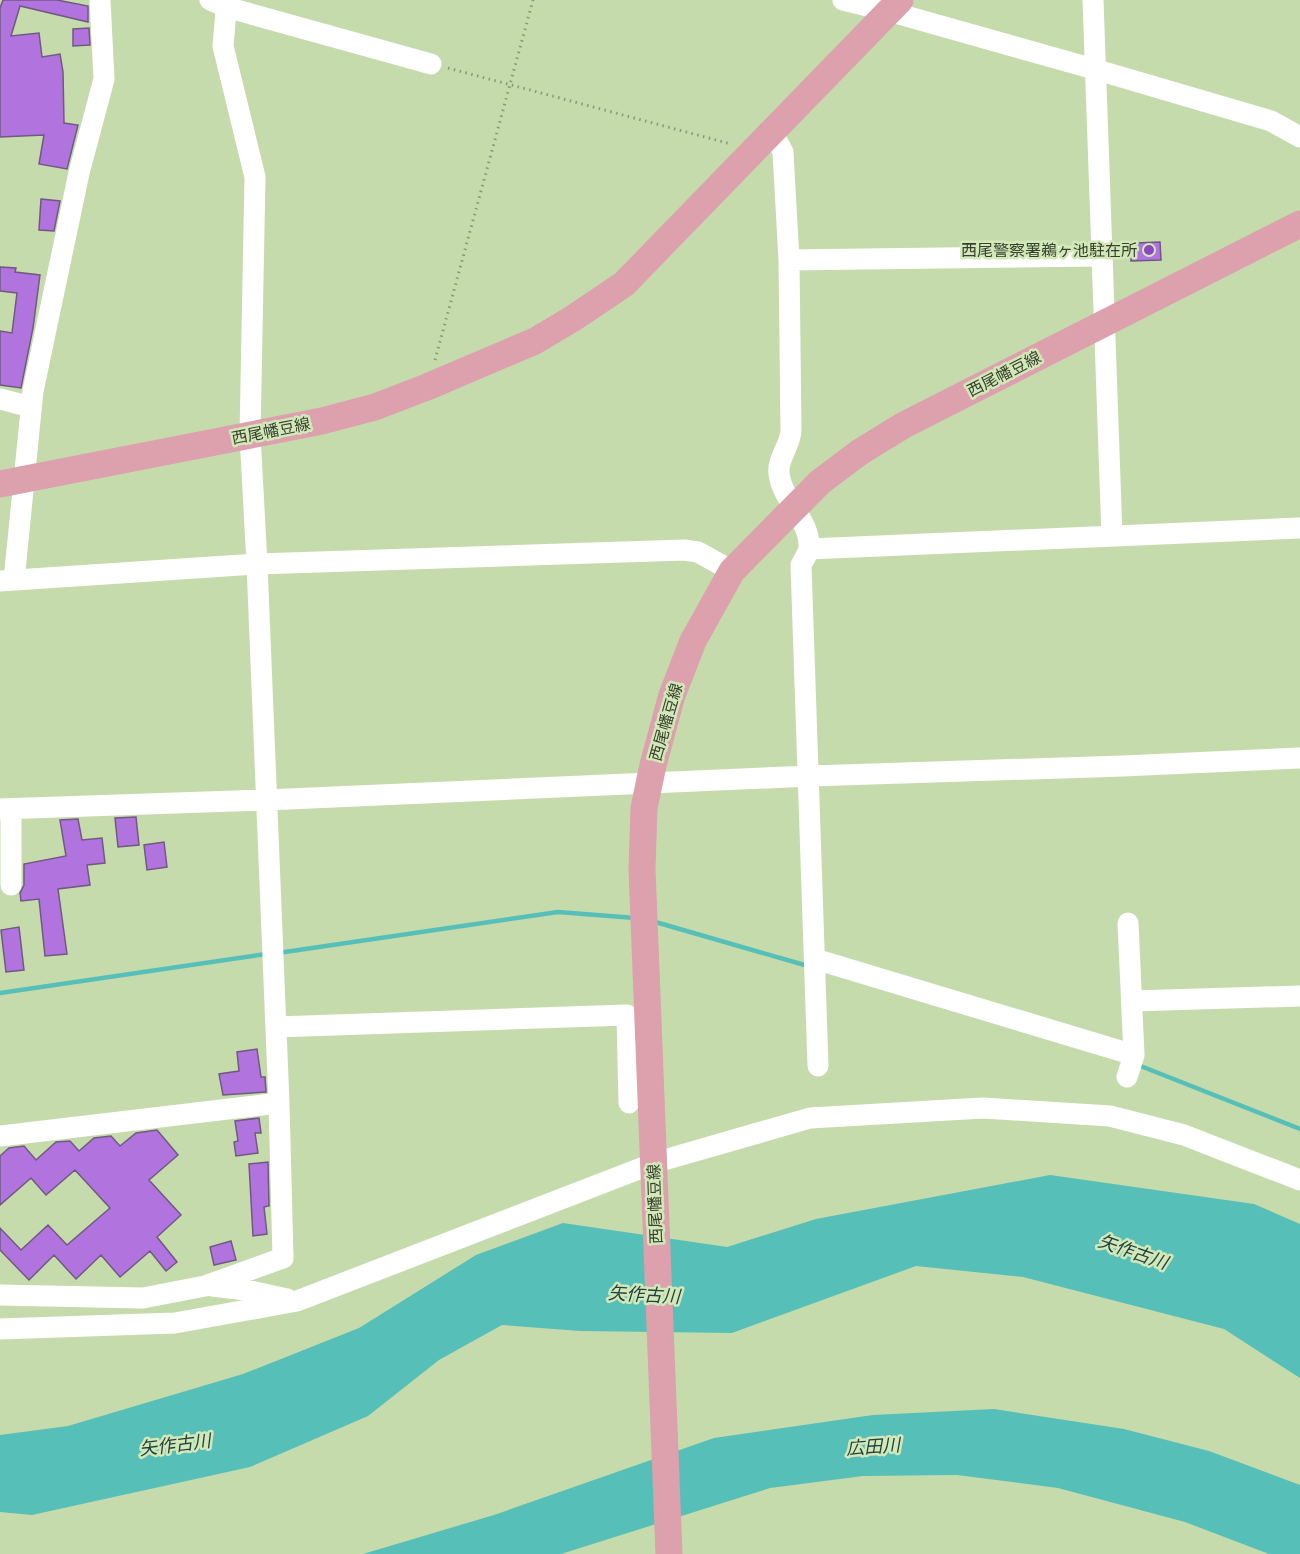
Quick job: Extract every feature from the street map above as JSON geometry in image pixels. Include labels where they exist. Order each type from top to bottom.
[{"type":"main road","name":"西尾幡豆線","points":[[12,482],[322,421],[375,407],[535,340],[572,319],[624,284],[894,5]]},
{"type":"main road","name":"西尾幡豆線","points":[[669,1553],[642,870],[644,808],[676,685],[693,641],[732,571],[838,467],[904,425],[1300,224]]},
{"type":"street","points":[[100,0],[104,78],[79,173],[31,407],[12,482],[7,581],[257,564],[684,550],[698,552],[732,571]]},
{"type":"street","points":[[843,0],[894,5],[1094,69],[1271,121],[1300,137]]},
{"type":"street","points":[[1093,0],[1112,536]]},
{"type":"street","points":[[0,1295],[144,1298],[205,1286],[282,1258],[279,1103],[250,435],[255,177],[223,46],[221,2],[431,64]]},
{"type":"street","points":[[772,132],[783,152],[789,260],[791,437],[780,463],[779,474],[782,486],[807,533],[809,549],[801,565],[810,776],[818,1066]]},
{"type":"street","points":[[789,260],[1101,256]]},
{"type":"street","points":[[0,399],[31,407]]},
{"type":"street","points":[[809,549],[1300,528]]},
{"type":"street","points":[[11,885],[6,809],[1300,758]]},
{"type":"street","points":[[1127,1077],[1134,1055],[1128,923]]},
{"type":"street","points":[[815,968],[1134,1055]]},
{"type":"street","points":[[1132,1001],[1300,996]]},
{"type":"street","points":[[276,1027],[627,1015],[628,1104]]},
{"type":"street","points":[[0,1136],[279,1103]]},
{"type":"street","points":[[0,1329],[175,1323],[297,1301],[657,1162],[810,1118],[983,1108],[1110,1116],[1184,1135],[1300,1180]]},
{"type":"street","points":[[205,1286],[246,1290],[297,1301]]},
{"type":"path","points":[[427,387],[533,0]]},
{"type":"path","points":[[431,64],[738,146],[752,152]]},
{"type":"water","name":"矢作古川","points":[[1050,1175],[1254,1204],[1300,1224],[1300,1378],[1224,1329],[1023,1277],[916,1266],[732,1333],[580,1331],[502,1325],[439,1360],[368,1416],[250,1467],[32,1515],[0,1512],[0,1435],[68,1426],[243,1374],[359,1328],[476,1255],[563,1223],[727,1247],[816,1219]]},
{"type":"water","name":"広田川","points":[[994,1409],[1124,1429],[1209,1451],[1300,1485],[1300,1554],[1269,1554],[1185,1522],[1058,1488],[957,1475],[863,1476],[770,1488],[561,1554],[363,1554],[494,1515],[714,1438],[873,1415]]},
{"type":"building","points":[[3,0],[57,0],[88,6],[88,22],[20,6],[11,36],[39,33],[42,57],[60,54],[63,72],[64,123],[78,125],[67,169],[39,164],[44,135],[0,137],[0,8]]},
{"type":"building","points":[[89,28],[90,45],[73,46],[73,29]]},
{"type":"building","points":[[41,199],[60,201],[54,231],[39,230]]},
{"type":"building","points":[[1160,242],[1161,260],[1131,261],[1131,247],[1136,247],[1136,243]]},
{"type":"building","points":[[0,267],[16,268],[15,272],[40,275],[33,328],[21,388],[0,385],[0,331],[12,333],[17,293],[0,291]]},
{"type":"building","points":[[136,817],[139,845],[118,847],[115,818]]},
{"type":"building","points":[[78,819],[82,840],[102,838],[105,863],[87,865],[90,885],[58,889],[67,954],[45,956],[39,899],[21,901],[24,864],[66,856],[60,820]]},
{"type":"building","points":[[164,842],[167,867],[147,870],[144,845]]},
{"type":"building","points":[[19,927],[24,970],[6,972],[1,930]]},
{"type":"building","points":[[257,1049],[261,1077],[265,1077],[266,1092],[223,1095],[219,1074],[239,1071],[237,1052]]},
{"type":"building","points":[[259,1118],[261,1133],[255,1133],[258,1153],[236,1156],[234,1142],[238,1141],[235,1121]]},
{"type":"building","points":[[157,1130],[178,1155],[149,1180],[181,1215],[157,1237],[177,1262],[166,1271],[150,1251],[120,1277],[101,1255],[76,1279],[54,1255],[29,1280],[0,1250],[0,1228],[21,1250],[48,1225],[67,1245],[110,1208],[75,1170],[46,1195],[31,1178],[0,1205],[0,1156],[9,1148],[24,1146],[36,1160],[56,1142],[70,1141],[79,1151],[94,1138],[111,1136],[120,1146],[136,1133]]},
{"type":"building","points":[[268,1162],[269,1206],[264,1207],[267,1234],[253,1236],[249,1164]]},
{"type":"building","points":[[231,1241],[236,1260],[214,1265],[210,1247]]},
{"type":"waterway","points":[[278,953],[558,912],[635,918]]},
{"type":"waterway","points":[[652,921],[808,966]]},
{"type":"waterway","points":[[0,993],[266,954]]},
{"type":"waterway","points":[[1138,1065],[1300,1129]]},
{"type":"place","name":"西尾警察署鵜ヶ池駐在所","points":[[1149,250]]}]
